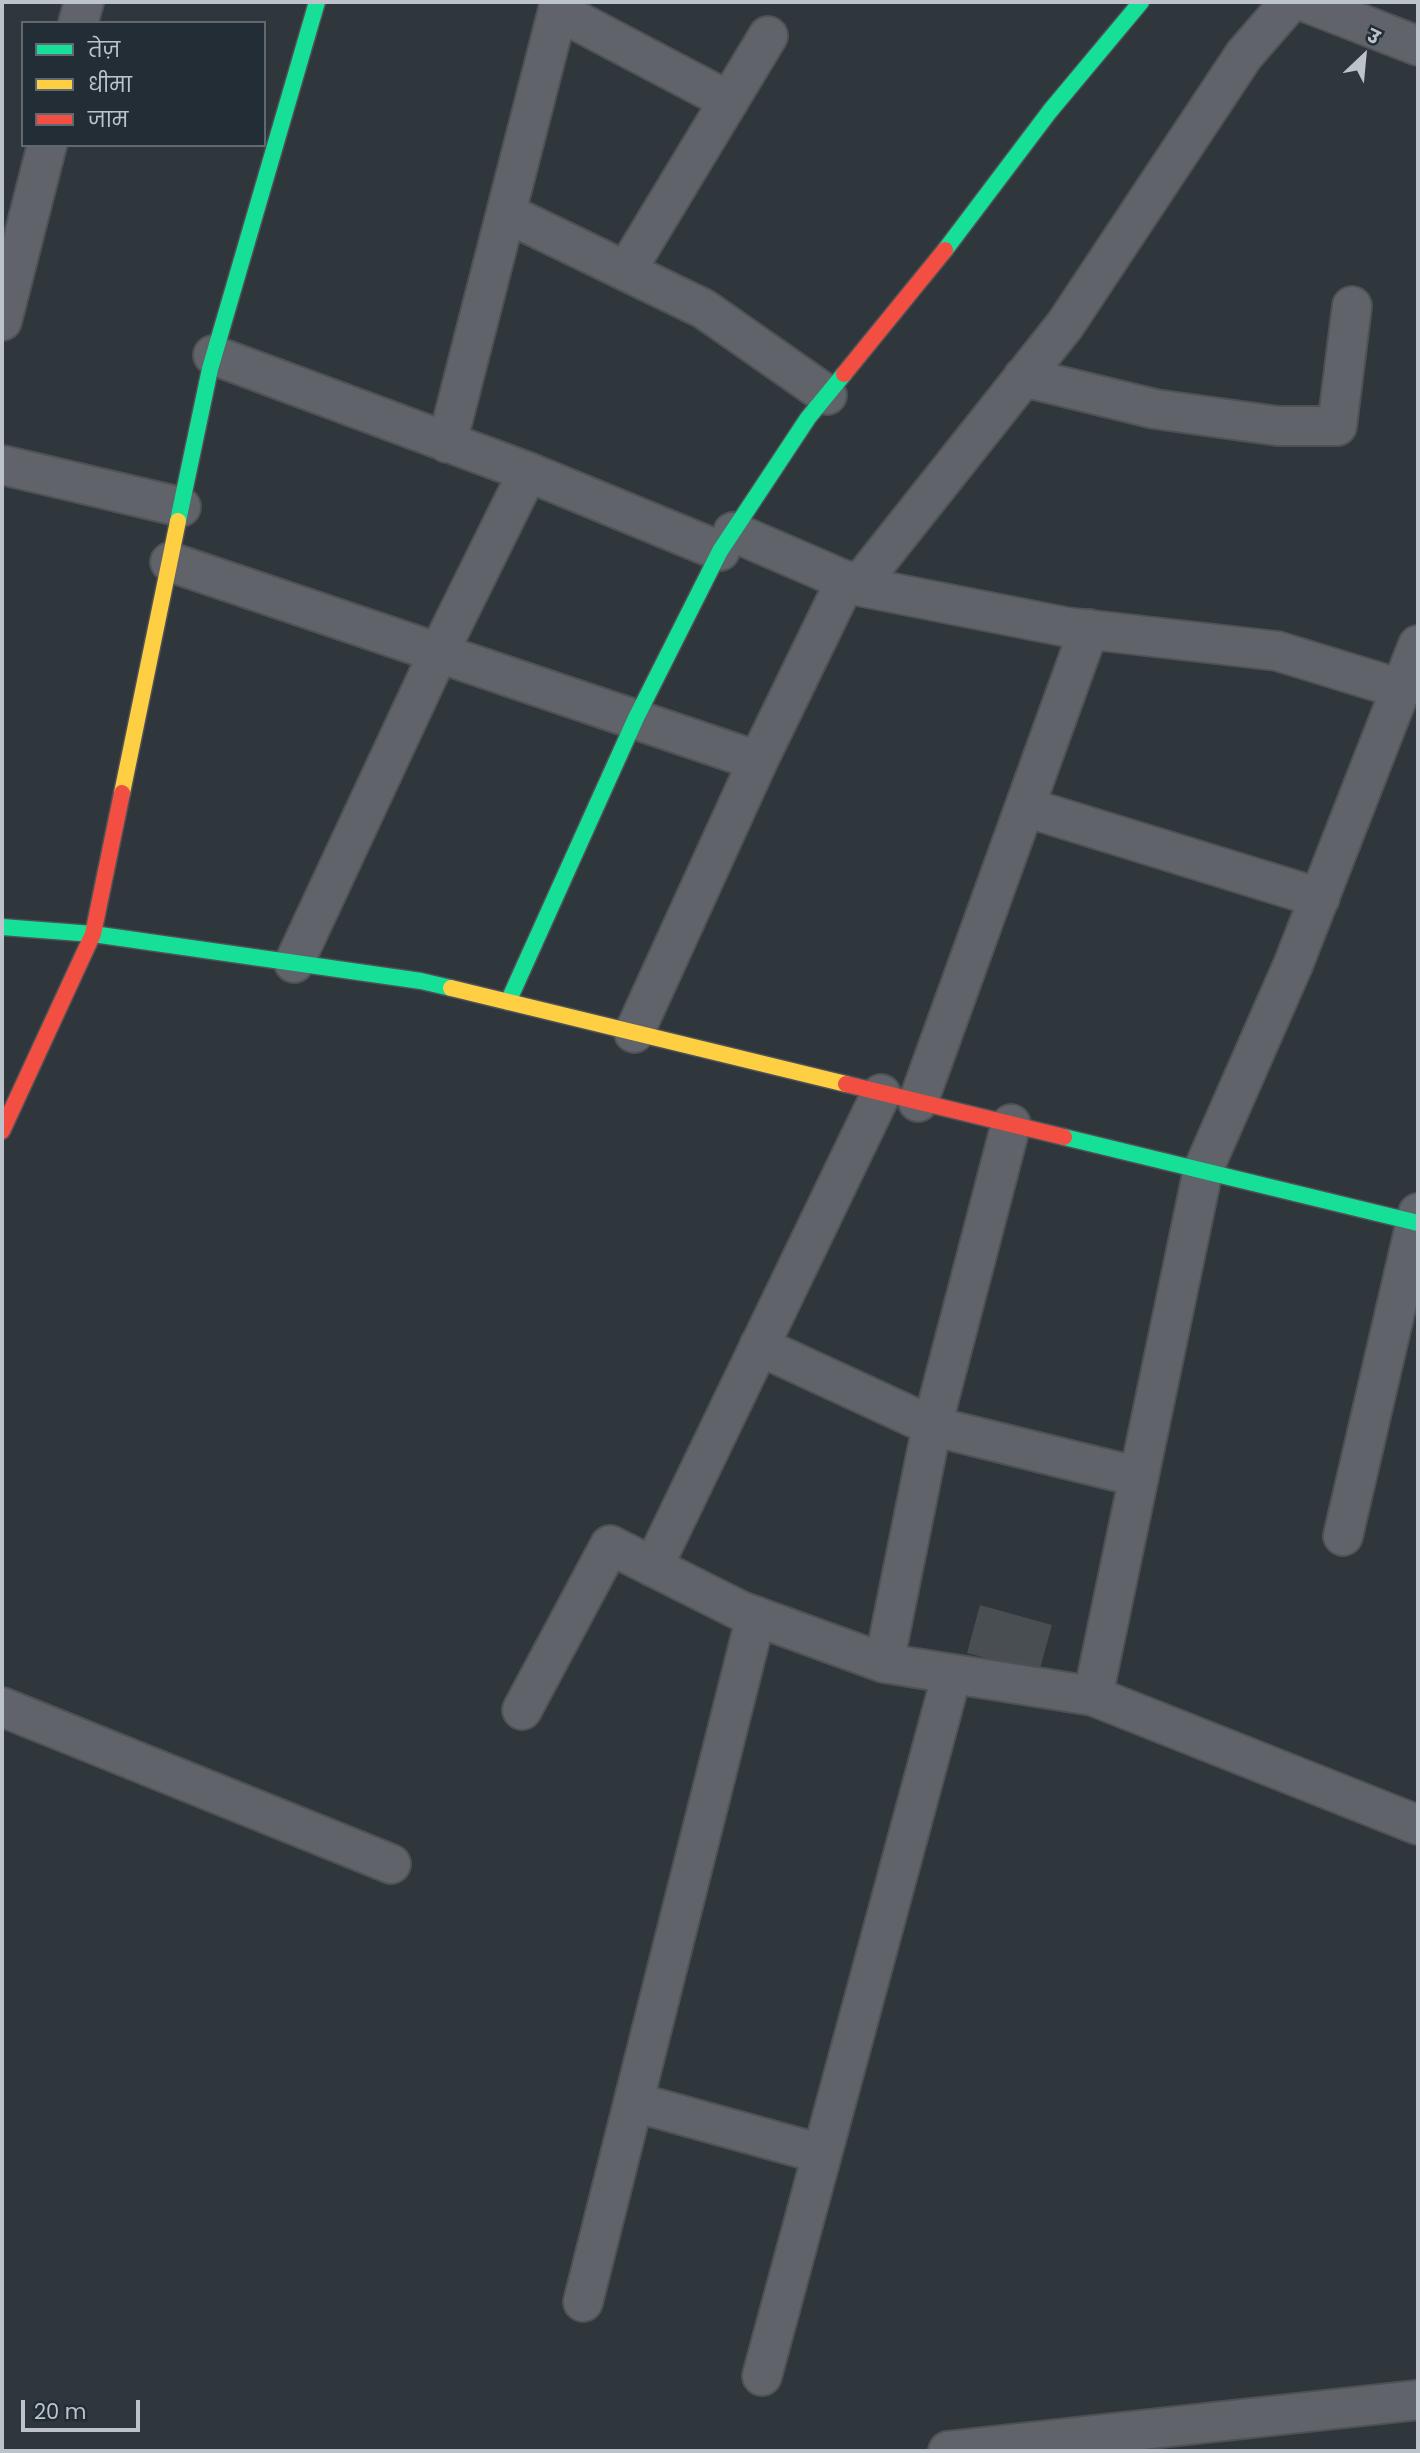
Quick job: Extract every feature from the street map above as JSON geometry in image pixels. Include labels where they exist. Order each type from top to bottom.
[{"type":"street","points":[[79,21],[84,2]]},
{"type":"street","points":[[2,1131],[93,934],[214,355],[317,2]]},
{"type":"street","points":[[508,1002],[636,718],[726,541],[808,418],[971,218],[1050,111],[1141,2]]},
{"type":"street","points":[[634,1033],[758,761],[852,583],[1065,325],[1244,55],[1290,2]]},
{"type":"street","points":[[1305,2],[1418,46]]},
{"type":"street","points":[[447,443],[559,6],[729,101]]},
{"type":"street","points":[[626,271],[768,36]]},
{"type":"street","points":[[2,321],[10,257],[46,147]]},
{"type":"street","points":[[506,213],[704,309],[827,395]]},
{"type":"street","points":[[1024,377],[1155,409],[1278,426],[1337,426],[1352,306]]},
{"type":"street","points":[[214,355],[447,443],[852,583],[1089,629],[1276,651],[1401,689]]},
{"type":"street","points":[[2,465],[181,508]]},
{"type":"street","points":[[294,963],[439,652],[528,471]]},
{"type":"street","points":[[170,562],[758,761]]},
{"type":"street","points":[[918,1102],[1089,629]]},
{"type":"street","points":[[1093,1696],[1203,1170],[1320,898],[1418,645]]},
{"type":"street","points":[[1025,807],[1320,898]]},
{"type":"street","points":[[2,927],[93,934],[421,981],[881,1094],[1417,1219],[1343,1536]]},
{"type":"street","points":[[653,1567],[881,1094]]},
{"type":"street","points":[[884,1663],[932,1426],[1011,1124]]},
{"type":"street","points":[[760,1346],[932,1426],[1139,1477]]},
{"type":"street","points":[[522,1710],[610,1545],[756,1616],[884,1663],[1093,1696],[1418,1825]]},
{"type":"street","points":[[583,2302],[756,1616]]},
{"type":"street","points":[[762,2376],[953,1674]]},
{"type":"street","points":[[2,1707],[391,1864]]},
{"type":"street","points":[[634,2102],[822,2154]]},
{"type":"street","points":[[948,2451],[1418,2400]]},
{"type":"building","points":[[980,1605],[1052,1625],[1039,1672],[967,1653]]},
{"type":"traffic: fast","points":[[178,521],[210,369],[317,2]]},
{"type":"traffic: fast","points":[[945,250],[1050,111],[1141,2]]},
{"type":"traffic: fast","points":[[508,1002],[636,718],[720,551],[808,418],[844,374]]},
{"type":"traffic: fast","points":[[2,927],[93,934],[421,981],[451,988]]},
{"type":"traffic: fast","points":[[1064,1137],[1418,1223]]},
{"type":"traffic: slow","points":[[122,793],[178,521]]},
{"type":"traffic: slow","points":[[451,988],[846,1084]]},
{"type":"traffic: jam","points":[[844,374],[945,250]]},
{"type":"traffic: jam","points":[[2,1131],[93,934],[122,793]]},
{"type":"traffic: jam","points":[[846,1084],[1064,1137]]}]
